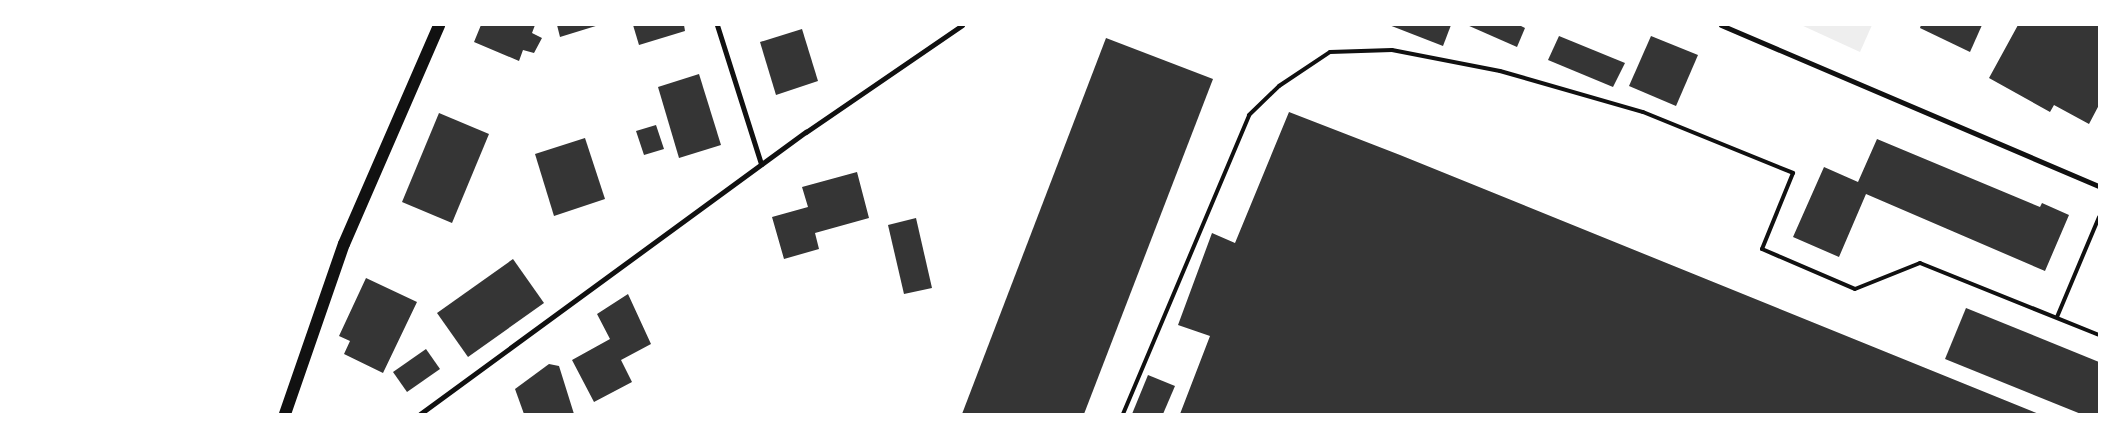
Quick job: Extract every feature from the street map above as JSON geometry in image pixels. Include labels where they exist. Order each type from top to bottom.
[{"type":"main road","points":[[285,414],[344,244],[439,25]]},
{"type":"street","points":[[717,25],[761,164]]},
{"type":"street","points":[[420,414],[761,164],[962,25]]},
{"type":"street","points":[[1721,25],[2099,186]]},
{"type":"lane","points":[[1122,414],[1249,114],[1279,86],[1330,52],[1392,50],[1500,70],[1643,112],[1793,172],[1762,249],[1855,289],[1920,263],[2099,335]]},
{"type":"lane","points":[[2057,317],[2099,216]]},
{"type":"shaded area","points":[[1801,25],[1872,25],[1860,52]]},
{"type":"building","points":[[481,25],[535,25],[532,33],[542,38],[534,53],[523,50],[519,61],[474,42]]},
{"type":"building","points":[[557,25],[599,25],[560,37]]},
{"type":"building","points":[[633,25],[684,25],[685,31],[639,45]]},
{"type":"building","points":[[1389,25],[1451,25],[1443,46]]},
{"type":"building","points":[[1467,25],[1519,25],[1525,28],[1517,47]]},
{"type":"building","points":[[1921,25],[1982,25],[1970,52],[1920,28]]},
{"type":"building","points":[[2018,25],[2099,25],[2099,105],[2089,124],[2054,105],[2050,112],[1989,78]]},
{"type":"building","points":[[802,29],[818,81],[776,95],[760,42]]},
{"type":"building","points":[[1559,36],[1625,63],[1613,87],[1548,60]]},
{"type":"building","points":[[1651,36],[1698,55],[1676,106],[1629,86]]},
{"type":"building","points":[[1106,38],[1213,79],[1084,414],[962,414]]},
{"type":"building","points":[[699,74],[721,145],[679,158],[658,87]]},
{"type":"building","points":[[1289,112],[1400,155],[2039,414],[1180,414],[1210,336],[1178,325],[1212,233],[1235,243]]},
{"type":"building","points":[[439,113],[489,134],[452,223],[402,202]]},
{"type":"building","points":[[656,125],[664,149],[644,155],[636,131]]},
{"type":"building","points":[[585,138],[605,199],[554,216],[535,154]]},
{"type":"building","points":[[1877,139],[2040,207],[2042,203],[2069,215],[2045,271],[1866,194],[1839,257],[1793,237],[1824,167],[1858,182]]},
{"type":"building","points":[[857,172],[869,218],[815,233],[819,249],[784,259],[772,217],[808,207],[802,187]]},
{"type":"building","points":[[916,218],[932,288],[904,294],[888,225]]},
{"type":"building","points":[[513,259],[544,303],[468,357],[437,313]]},
{"type":"building","points":[[366,278],[417,302],[383,373],[344,354],[350,341],[339,336]]},
{"type":"building","points":[[628,294],[651,344],[621,360],[632,382],[594,402],[572,360],[610,339],[597,314]]},
{"type":"building","points":[[1966,308],[2099,362],[2099,414],[2081,414],[1945,359]]},
{"type":"building","points":[[426,349],[440,369],[407,392],[393,372]]},
{"type":"building","points":[[549,364],[559,366],[574,414],[524,414],[515,389]]},
{"type":"building","points":[[1148,375],[1175,386],[1163,414],[1132,414]]}]
